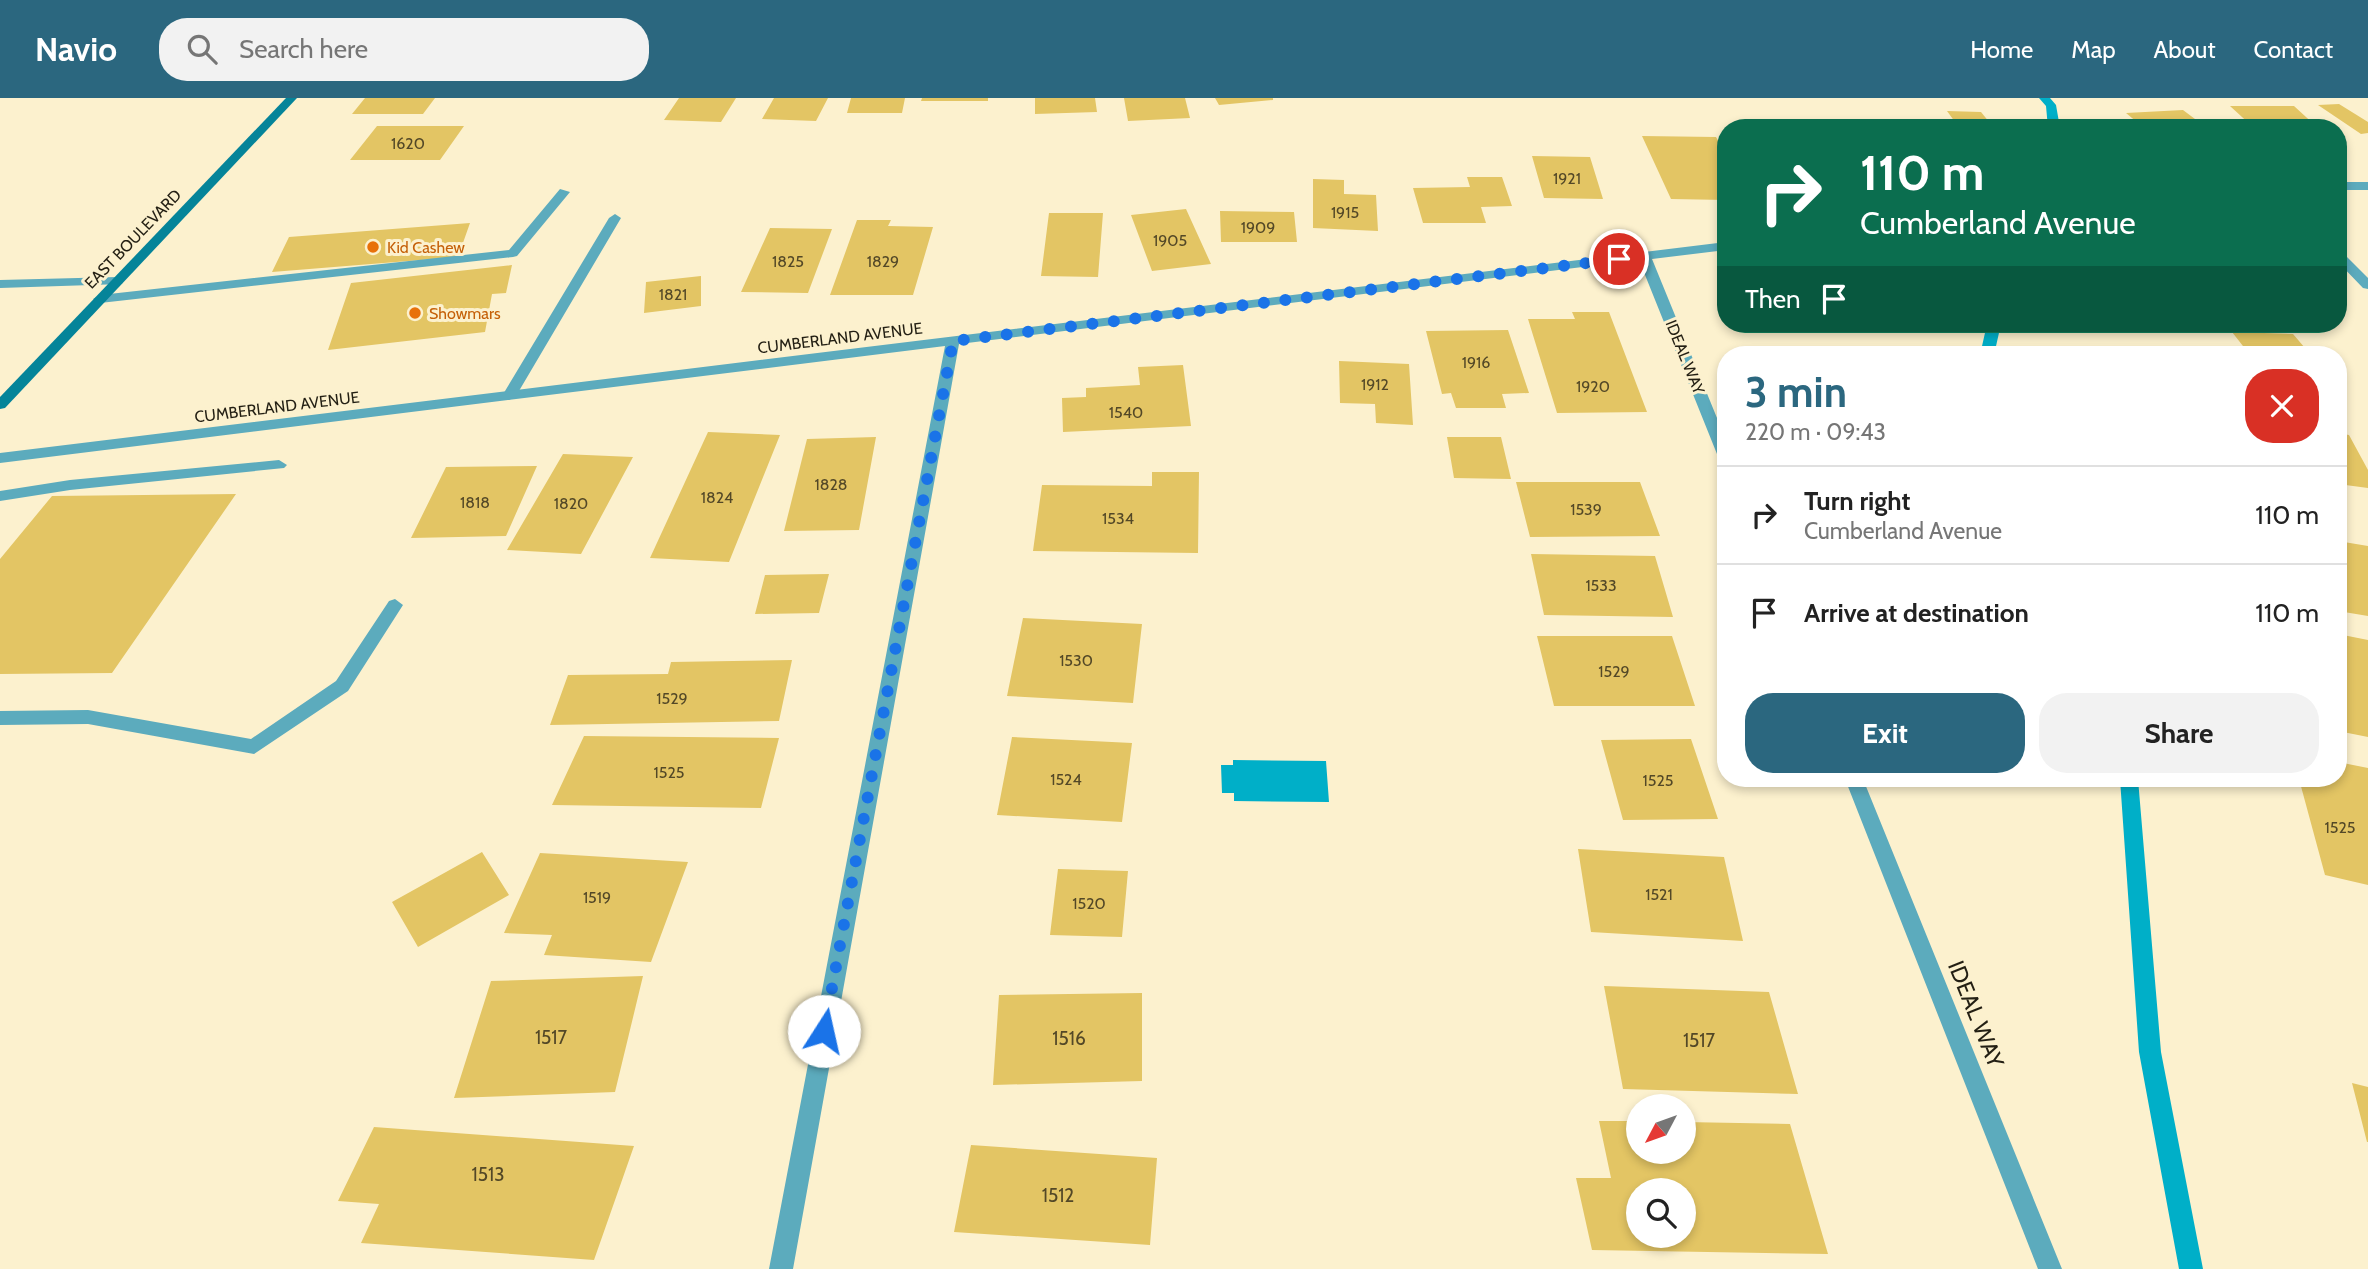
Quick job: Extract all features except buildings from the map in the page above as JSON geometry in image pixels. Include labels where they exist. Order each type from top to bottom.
[{"type":"street","name":"EAST BOULEVARD","points":[[0,405],[292,98]]},
{"type":"street","points":[[2347,186],[2368,186]]},
{"type":"street","points":[[100,299],[513,253],[564,192]]},
{"type":"street","points":[[509,396],[615,218]]},
{"type":"street","name":"CUMBERLAND AVENUE","points":[[0,458],[1717,247]]},
{"type":"street","name":"IDEAL WAY","points":[[1644,256],[1717,437]]},
{"type":"street","points":[[2347,264],[2368,285]]},
{"type":"street","points":[[0,284],[117,281]]},
{"type":"street","points":[[781,1269],[953,341]]},
{"type":"street","points":[[0,496],[70,485],[279,465]]},
{"type":"street","points":[[0,718],[88,717],[254,747],[342,686],[395,605]]},
{"type":"street","name":"IDEAL WAY","points":[[1857,787],[2050,1269]]},
{"type":"water","points":[[1233,760],[1326,761],[1329,802],[1234,801],[1234,793],[1222,793],[1221,765],[1233,765]]},
{"type":"waterway","points":[[2044,98],[2051,105],[2053,119]]},
{"type":"waterway","points":[[1989,346],[1992,333]]},
{"type":"waterway","points":[[2130,787],[2150,1052],[2191,1269]]},
{"type":"place","name":"Kid Cashew","points":[[373,247]]},
{"type":"place","name":"Showmars","points":[[415,313]]},
{"type":"route","points":[[824,1031],[953,341],[1619,259]]}]
